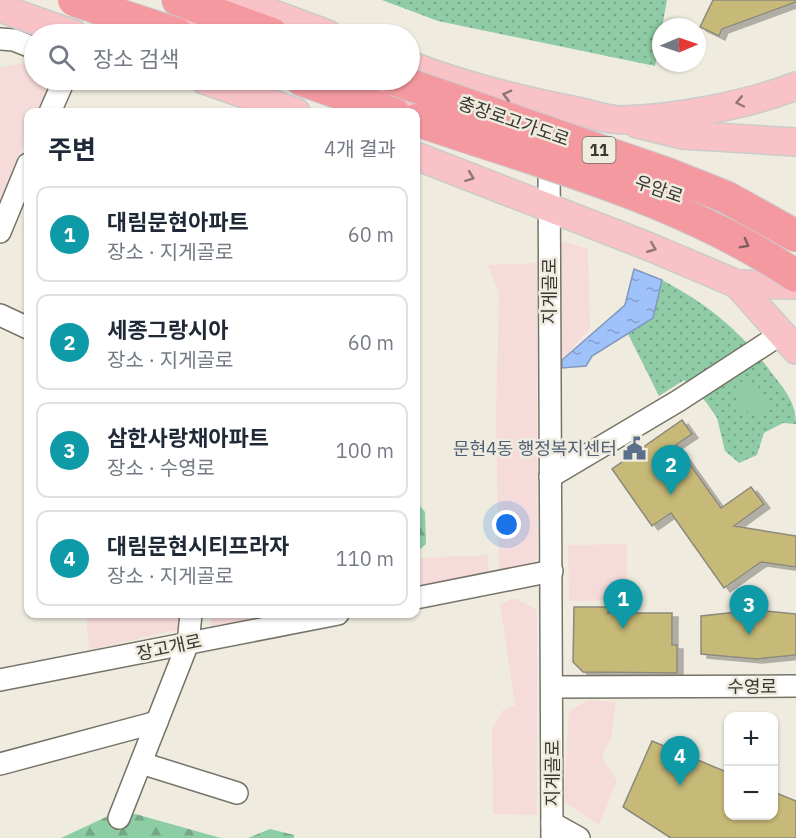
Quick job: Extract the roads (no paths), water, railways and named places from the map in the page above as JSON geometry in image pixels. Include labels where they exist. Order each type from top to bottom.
[{"type":"highway","points":[[74,0],[168,24]]},
{"type":"highway","points":[[178,0],[245,24]]},
{"type":"highway","name":"충장로고가도로","points":[[420,88],[668,174],[726,197],[796,236]]},
{"type":"highway","points":[[330,90],[382,108]]},
{"type":"highway","name":"충장로고가도로","points":[[420,121],[650,200],[699,220],[765,255],[796,276]]},
{"type":"main road","points":[[169,0],[192,24]]},
{"type":"main road","points":[[236,0],[301,24]]},
{"type":"main road","points":[[0,8],[46,24]]},
{"type":"main road","points":[[420,70],[439,77],[548,105],[682,135],[796,142]]},
{"type":"main road","points":[[620,120],[691,112],[742,102],[796,86]]},
{"type":"main road","points":[[233,90],[284,108]]},
{"type":"main road","name":"우암로","points":[[378,90],[766,227]]},
{"type":"main road","points":[[420,158],[737,284],[796,285]]},
{"type":"main road","points":[[737,284],[788,342]]},
{"type":"street","points":[[86,24],[97,0]]},
{"type":"street","points":[[0,39],[14,40],[24,44]]},
{"type":"street","points":[[52,108],[60,90]]},
{"type":"street","name":"지게골로","points":[[548,105],[552,831],[579,838]]},
{"type":"street","points":[[0,232],[24,174]]},
{"type":"street","points":[[0,315],[24,326]]},
{"type":"street","points":[[550,477],[678,401],[788,342]]},
{"type":"street","points":[[420,597],[552,571]]},
{"type":"street","points":[[119,818],[188,643],[191,618]]},
{"type":"street","name":"장고개로","points":[[0,680],[317,618]]},
{"type":"street","name":"수영로","points":[[552,687],[796,686]]},
{"type":"street","points":[[0,764],[157,722]]},
{"type":"street","points":[[141,763],[237,793]]},
{"type":"water","points":[[634,269],[662,280],[653,318],[592,356],[586,366],[562,368],[562,360],[625,305]]},
{"type":"place","name":"문현4동 행정복지센터","points":[[635,448]]},
{"type":"place","name":"세종그랑시아","points":[[671,495]]},
{"type":"place","name":"대림문현아파트","points":[[623,629]]},
{"type":"place","name":"삼한사랑채아파트","points":[[749,635]]},
{"type":"place","name":"대림문현시티프라자","points":[[680,786]]}]
